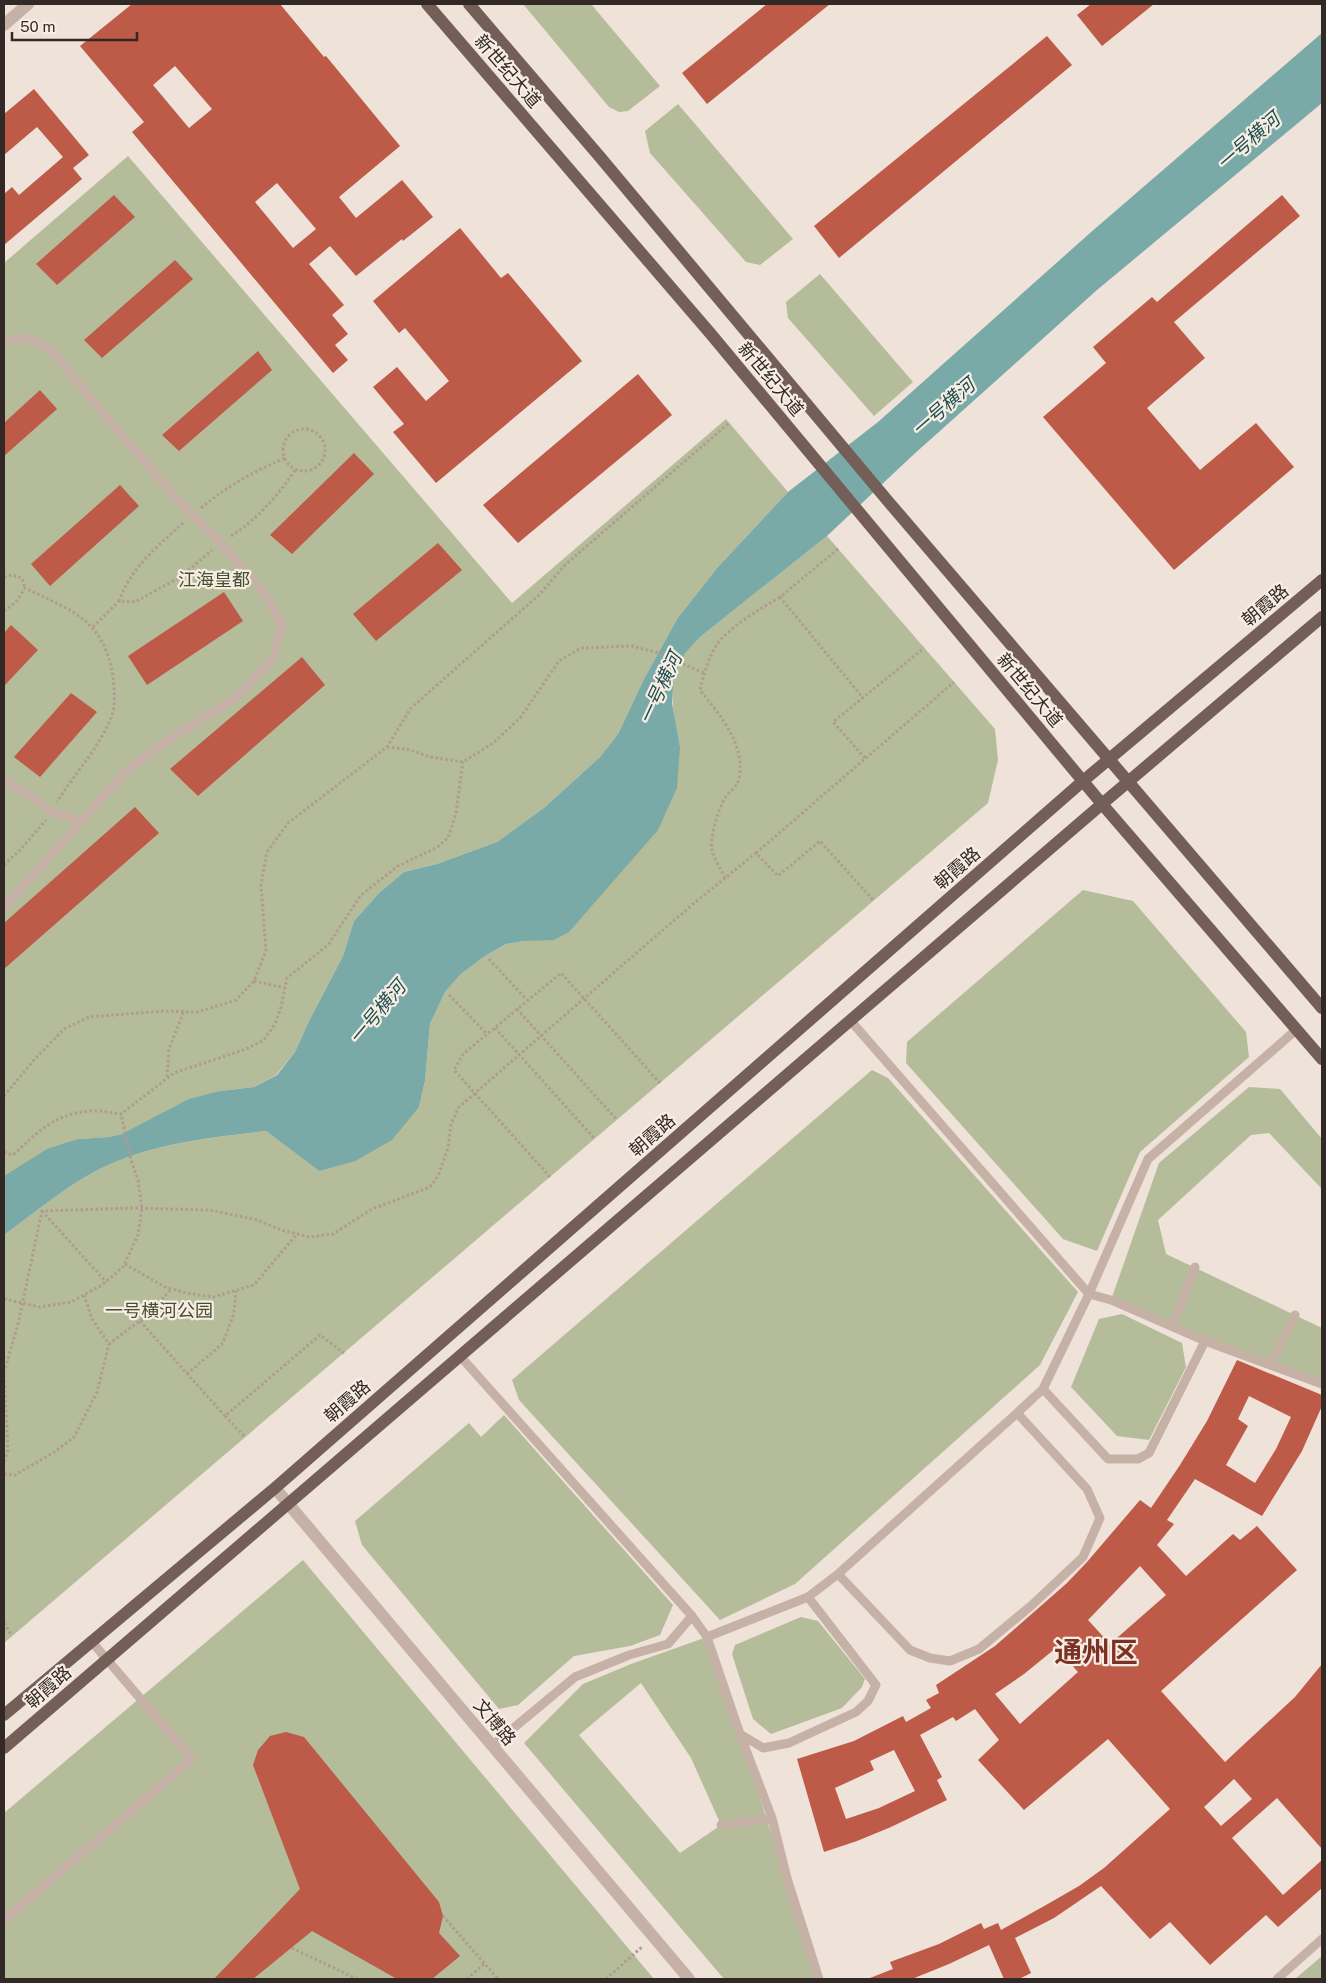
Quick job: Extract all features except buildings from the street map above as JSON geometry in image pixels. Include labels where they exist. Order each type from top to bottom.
[{"type":"main road","name":"新世纪大道","points":[[427,4],[866,518],[1102,804]]},
{"type":"main road","name":"新世纪大道","points":[[469,4],[1127,782]]},
{"type":"main road","name":"朝霞路","points":[[4,1715],[275,1488],[1083,781],[1322,580]]},
{"type":"main road","name":"朝霞路","points":[[4,1748],[1127,782],[1322,617]]},
{"type":"main road","points":[[1127,782],[1322,1008]]},
{"type":"main road","points":[[1102,804],[1322,1059]]},
{"type":"street","points":[[4,25],[28,4]]},
{"type":"street","name":"文博路","points":[[275,1488],[689,1979]]},
{"type":"lane","points":[[4,341],[30,338],[53,352],[130,446],[178,500],[221,543],[264,593],[282,625],[274,658],[238,696],[161,745],[125,772],[4,908]]},
{"type":"lane","points":[[4,779],[51,811],[80,822]]},
{"type":"lane","points":[[850,1020],[1089,1294],[1111,1300],[1205,1341],[1322,1384]]},
{"type":"lane","points":[[708,1637],[808,1597],[838,1574],[1043,1389],[1089,1294],[1148,1159],[1296,1030]]},
{"type":"lane","points":[[1172,1326],[1195,1267]]},
{"type":"lane","points":[[1270,1364],[1295,1315]]},
{"type":"lane","points":[[1043,1389],[1108,1459],[1138,1459],[1149,1453],[1205,1341]]},
{"type":"lane","points":[[460,1356],[692,1616],[708,1637],[740,1734],[772,1818],[787,1878],[819,1979]]},
{"type":"lane","points":[[838,1574],[910,1650],[930,1658],[950,1661],[979,1649],[1032,1605],[1083,1557],[1100,1518],[1087,1489],[1017,1413]]},
{"type":"lane","points":[[740,1734],[763,1748],[790,1743],[856,1712],[868,1701],[876,1685],[808,1597]]},
{"type":"lane","points":[[492,1746],[575,1677],[628,1655],[668,1644],[692,1616]]},
{"type":"lane","points":[[4,1920],[192,1759],[92,1642]]},
{"type":"lane","points":[[722,1825],[772,1818]]},
{"type":"lane","points":[[1277,1979],[1322,1939]]},
{"type":"path","points":[[4,1096],[34,1060],[64,1029],[89,1017],[164,1011],[198,1012],[236,1000],[254,982],[266,950],[261,884],[267,852],[288,823],[386,747],[411,708],[539,595],[566,564],[729,423]]},
{"type":"path","points":[[306,429],[319,434],[325,447],[322,461],[311,470],[296,469],[285,458],[284,444],[292,433],[306,429]]},
{"type":"path","points":[[725,878],[711,849],[713,829],[724,799],[738,782],[740,766],[733,738],[718,713],[700,690],[704,673],[716,644],[748,616],[780,597],[838,549]]},
{"type":"path","points":[[4,577],[12,575],[22,578],[25,588],[78,615],[93,627],[103,641],[111,668],[114,687],[113,714],[97,744],[43,825],[4,865]]},
{"type":"path","points":[[4,611],[16,602],[25,588]]},
{"type":"path","points":[[780,597],[863,698]]},
{"type":"path","points":[[93,627],[120,601]]},
{"type":"path","points":[[386,747],[406,749],[430,757],[463,762],[492,743],[520,718],[559,661],[581,648],[632,646],[655,652],[704,673]]},
{"type":"path","points":[[865,758],[833,722],[924,648]]},
{"type":"path","points":[[42,1211],[142,1208],[210,1210],[257,1220],[310,1237],[333,1234],[372,1209],[430,1187],[438,1176],[448,1148],[451,1124],[458,1107],[954,682]]},
{"type":"path","points":[[4,1152],[13,1155],[48,1124],[66,1116],[90,1111],[121,1114],[174,1073],[246,1050],[264,1040],[275,1024],[288,978],[328,945],[361,895],[398,866],[436,848],[448,838],[456,813],[463,762]]},
{"type":"path","points":[[756,853],[778,876],[820,841],[873,900]]},
{"type":"path","points":[[489,959],[528,1000]]},
{"type":"path","points":[[550,1177],[454,1070],[463,1054],[561,973],[586,998],[660,1083]]},
{"type":"path","points":[[254,982],[285,988]]},
{"type":"path","points":[[449,995],[487,1034]]},
{"type":"path","points":[[517,1009],[617,1120]]},
{"type":"path","points":[[167,1078],[169,1049],[184,1011]]},
{"type":"path","points":[[494,1028],[595,1139]]},
{"type":"path","points":[[4,1299],[40,1307],[71,1302],[106,1282],[123,1267],[138,1234],[142,1208],[138,1180],[130,1160],[121,1114]]},
{"type":"path","points":[[42,1211],[106,1282]]},
{"type":"path","points":[[4,1464],[8,1450],[4,1374],[23,1304],[42,1211]]},
{"type":"path","points":[[124,1264],[165,1287],[186,1293],[213,1297],[254,1285],[297,1234]]},
{"type":"path","points":[[4,1474],[15,1475],[56,1451],[74,1437],[97,1392],[109,1344],[140,1321],[171,1289]]},
{"type":"path","points":[[187,1374],[223,1343],[234,1313],[236,1291]]},
{"type":"path","points":[[84,1295],[92,1319],[109,1344]]},
{"type":"path","points":[[140,1321],[245,1437]]},
{"type":"path","points":[[225,1416],[320,1335],[344,1353]]},
{"type":"path","points":[[4,1623],[12,1636]]},
{"type":"path","points":[[443,1916],[498,1979]]},
{"type":"path","points":[[606,1979],[653,1937]]},
{"type":"path","points":[[292,1948],[356,1979]]},
{"type":"path","points":[[467,1979],[484,1964]]},
{"type":"green space","points":[[523,4],[591,4],[660,86],[628,111],[619,112],[609,107]]},
{"type":"green space","points":[[678,104],[793,239],[760,265],[746,262],[650,153],[645,131]]},
{"type":"green space","name":"江海皇都","points":[[128,156],[512,603],[726,419],[788,492],[717,568],[677,619],[644,679],[618,734],[600,757],[545,807],[497,842],[437,864],[404,872],[379,893],[354,921],[343,956],[295,1052],[276,1075],[254,1087],[220,1091],[122,1134],[109,1137],[78,1139],[4,1176],[4,263]]},
{"type":"green space","points":[[820,274],[913,382],[874,416],[788,318],[786,302]]},
{"type":"green space","name":"一号横河公园","points":[[827,536],[995,729],[998,760],[988,803],[4,1643],[4,1235],[80,1180],[112,1163],[133,1155],[221,1136],[266,1131],[319,1171],[419,1107],[425,1081],[430,1024],[445,992],[461,974],[485,956],[506,944],[525,941],[680,747],[674,711],[673,688],[678,665],[684,654],[700,637]]},
{"type":"green space","points":[[1083,890],[1133,901],[1246,1032],[1249,1057],[1140,1152],[1097,1251],[1063,1239],[906,1063],[907,1042]]},
{"type":"green space","points":[[872,1070],[888,1078],[1078,1292],[1040,1365],[795,1584],[720,1620],[519,1400],[512,1380]]},
{"type":"green space","points":[[1249,1087],[1280,1089],[1322,1139],[1322,1189],[1269,1133],[1251,1135],[1158,1220],[1166,1254],[1322,1328],[1322,1384],[1111,1300],[1159,1163]]},
{"type":"green space","points":[[1122,1314],[1182,1343],[1186,1367],[1149,1440],[1117,1436],[1071,1387],[1099,1319]]},
{"type":"green space","points":[[504,1415],[673,1605],[660,1635],[630,1646],[574,1656],[518,1705],[499,1709],[362,1545],[355,1521],[469,1423],[481,1437]]},
{"type":"green space","points":[[303,1560],[654,1979],[4,1979],[4,1813]]},
{"type":"green space","points":[[801,1617],[818,1621],[865,1679],[862,1687],[842,1708],[771,1734],[753,1719],[732,1654],[735,1645]]},
{"type":"green space","points":[[707,1637],[819,1979],[724,1979],[524,1743],[583,1684],[631,1664]],"holes":[[[641,1683],[691,1758],[721,1825],[680,1853],[579,1735]]]},
{"type":"green space","points":[[1322,1956],[1322,1979],[1295,1979]]},
{"type":"water","name":"一号横河","points":[[1322,33],[1322,103],[1097,290],[912,456],[827,536],[700,637],[685,653],[674,674],[672,703],[680,747],[677,788],[658,830],[569,932],[554,940],[506,944],[485,956],[461,974],[445,992],[430,1024],[425,1081],[419,1107],[392,1140],[355,1161],[319,1171],[266,1131],[199,1140],[155,1149],[112,1163],[92,1173],[58,1195],[4,1235],[4,1176],[47,1149],[78,1139],[109,1137],[122,1134],[189,1099],[220,1091],[254,1087],[277,1075],[295,1052],[343,956],[354,921],[379,893],[404,872],[437,864],[497,842],[545,807],[600,757],[618,734],[644,679],[677,619],[717,568],[788,492],[878,422],[1090,233]]},
{"type":"district","name":"通州区","points":[[1096,1651]]}]
